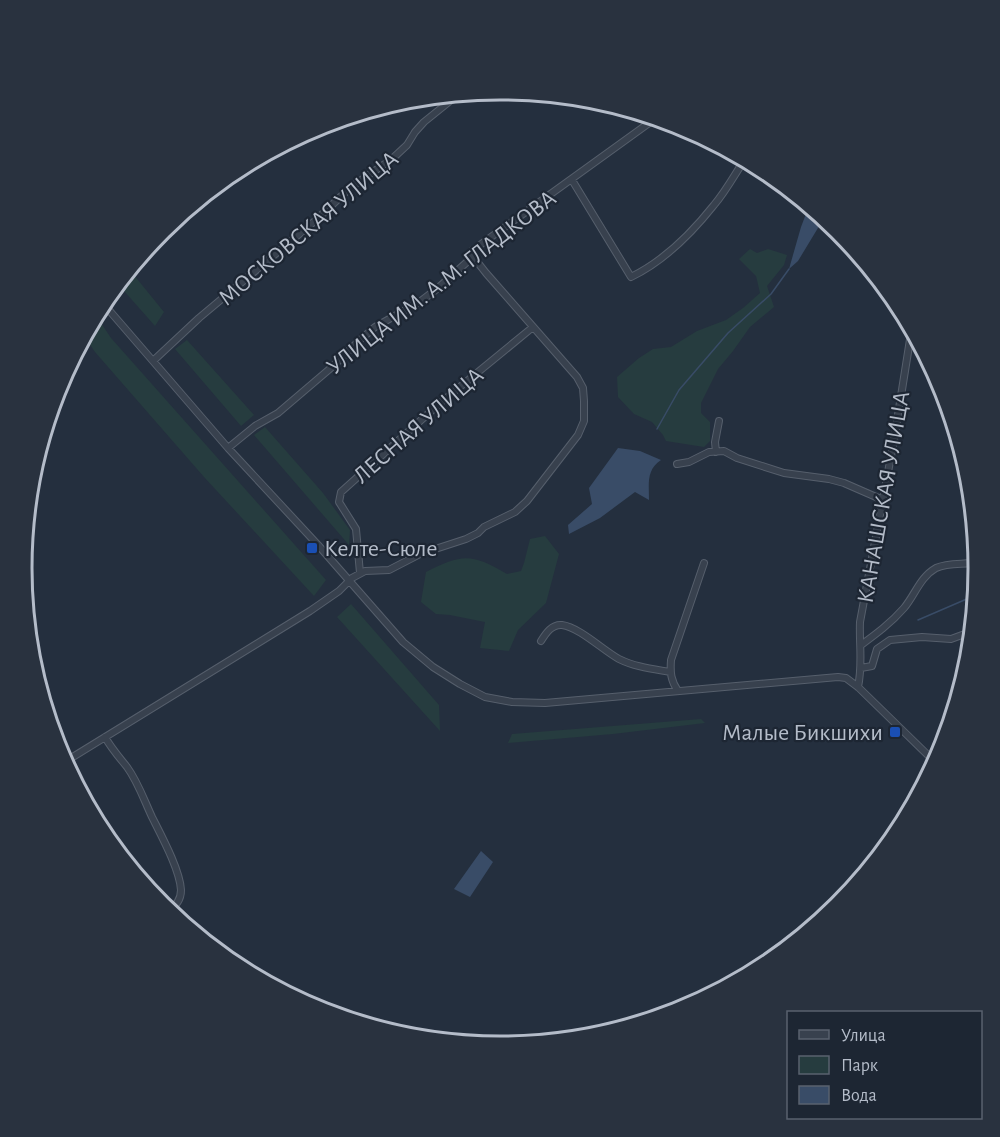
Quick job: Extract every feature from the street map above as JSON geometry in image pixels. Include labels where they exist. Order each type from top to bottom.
[{"type":"street","name":"МОСКОВСКАЯ УЛИЦА","points":[[153,361],[199,318],[316,220],[351,187],[392,159],[407,145],[424,122],[447,103]]},
{"type":"street","name":"УЛИЦА ИМ. А.М. ГЛАДКОВА","points":[[228,448],[255,426],[278,413],[375,327],[421,301],[438,288],[467,262],[473,250],[648,124]]},
{"type":"street","points":[[572,180],[631,277],[646,269],[679,244],[715,204],[740,167]]},
{"type":"street","points":[[72,758],[310,611],[360,573],[389,570],[420,554],[466,539],[484,527],[515,512],[527,501],[578,435],[584,421],[583,388],[577,377],[475,259],[473,250]]},
{"type":"street","points":[[109,310],[228,448],[318,545],[403,642],[459,684],[485,697],[512,702],[545,703],[846,678],[929,756]]},
{"type":"street","name":"ЛЕСНАЯ УЛИЦА","points":[[360,573],[356,529],[339,502],[341,492],[405,434],[533,327]]},
{"type":"street","name":"КАНАШСКАЯ УЛИЦА","points":[[858,687],[861,668],[860,622],[910,341]]},
{"type":"street","points":[[716,452],[715,442],[719,422]]},
{"type":"street","points":[[677,464],[689,462],[709,452],[724,451],[737,458],[784,473],[844,483],[883,500]]},
{"type":"street","points":[[678,691],[672,683],[671,660],[704,563]]},
{"type":"street","points":[[861,645],[883,629],[905,607],[924,578],[936,568],[968,563]]},
{"type":"street","points":[[541,641],[547,631],[562,625],[579,632],[626,662],[670,672]]},
{"type":"street","name":"КАНАШСКАЯ УЛИЦА","points":[[861,668],[872,666],[877,648],[890,640],[922,637],[951,639],[963,635]]},
{"type":"street","points":[[105,737],[138,786],[173,862],[181,889],[176,906]]},
{"type":"green space","points":[[750,249],[757,253],[768,249],[787,255],[784,265],[767,286],[774,307],[750,327],[718,369],[701,403],[701,413],[710,422],[710,441],[704,447],[666,441],[652,422],[634,414],[618,397],[617,377],[653,349],[671,347],[697,331],[726,320],[760,293],[756,276],[739,259]]},
{"type":"green space","points":[[134,276],[164,312],[155,326],[123,290]]},
{"type":"green space","points":[[101,323],[111,338],[326,580],[314,596],[204,477],[89,343]]},
{"type":"green space","points":[[187,340],[254,415],[241,426],[175,349]]},
{"type":"green space","points":[[265,427],[323,493],[350,530],[349,545],[254,435]]},
{"type":"green space","points":[[545,536],[559,554],[546,603],[518,630],[509,651],[480,648],[485,622],[436,614],[421,602],[426,572],[449,562],[466,558],[484,562],[507,574],[521,571],[530,539]]},
{"type":"green space","points":[[351,604],[439,705],[440,731],[337,617]]},
{"type":"green space","points":[[701,719],[705,723],[508,743],[512,734]]},
{"type":"water","points":[[806,214],[819,226],[798,261],[789,269]]},
{"type":"water","points":[[618,448],[640,451],[661,460],[651,473],[649,500],[635,492],[600,518],[569,534],[568,525],[592,504],[589,488]]},
{"type":"water","points":[[481,851],[493,862],[470,897],[454,889]]},
{"type":"waterway","points":[[657,429],[679,390],[728,333],[771,294],[789,269]]},
{"type":"waterway","points":[[918,620],[967,599]]},
{"type":"place","name":"Келте-Сюле","points":[[312,548]]},
{"type":"place","name":"Малые Бикшихи","points":[[895,732]]}]
